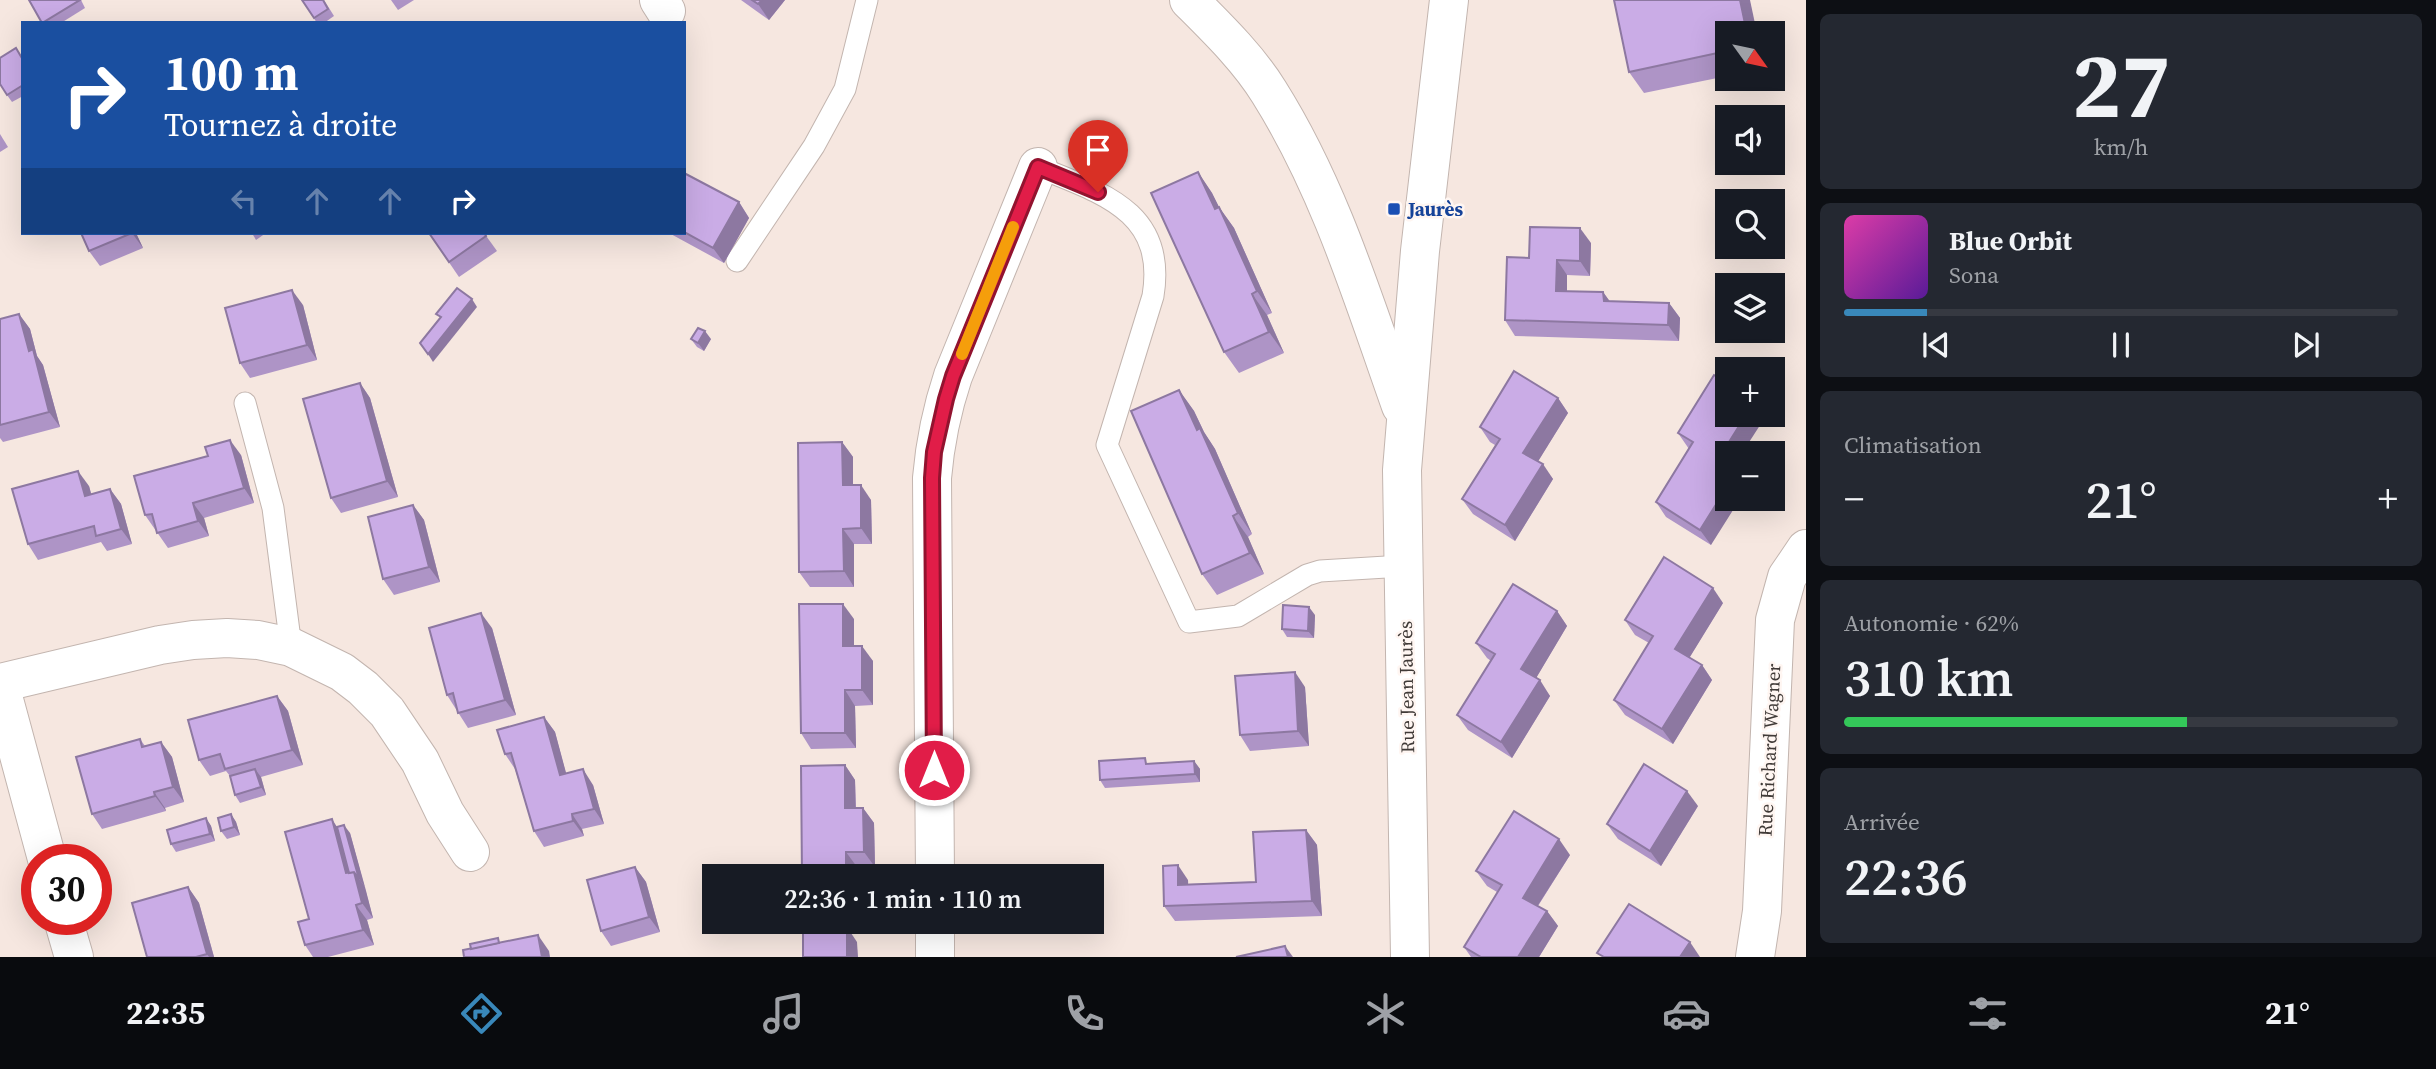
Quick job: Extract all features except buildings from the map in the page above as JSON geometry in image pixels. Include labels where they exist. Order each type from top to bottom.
[{"type":"street","points":[[1189,0],[1268,90],[1322,189],[1405,418]]},
{"type":"street","name":"Rue Jean Jaurès","points":[[1410,957],[1402,481],[1405,418],[1430,152],[1449,0]]},
{"type":"street","points":[[935,864],[934,452],[953,376],[1038,167]]},
{"type":"street","name":"Rue Richard Wagner","points":[[1755,957],[1762,911],[1775,620],[1787,577],[1806,549]]},
{"type":"street","points":[[43,844],[0,684],[160,645],[227,638],[258,640],[290,647],[342,672],[363,688],[387,712],[420,761],[445,813],[470,852]]},
{"type":"street","points":[[935,934],[935,957]]},
{"type":"street","points":[[68,935],[74,957]]},
{"type":"lane","points":[[737,261],[814,146],[845,89],[867,0]]},
{"type":"lane","points":[[1038,167],[1118,203],[1133,216],[1145,234],[1153,254],[1156,274],[1153,296],[1107,445],[1189,622],[1238,616],[1307,575],[1320,571],[1403,566]]},
{"type":"lane","points":[[245,403],[273,508],[290,647]]},
{"type":"slow traffic","points":[[962,354],[1013,227]]},
{"type":"place","name":"Jaurès","points":[[1394,209]]},
{"type":"route","points":[[934,770],[932,478],[934,452],[946,399],[1038,167],[1098,192]]}]
